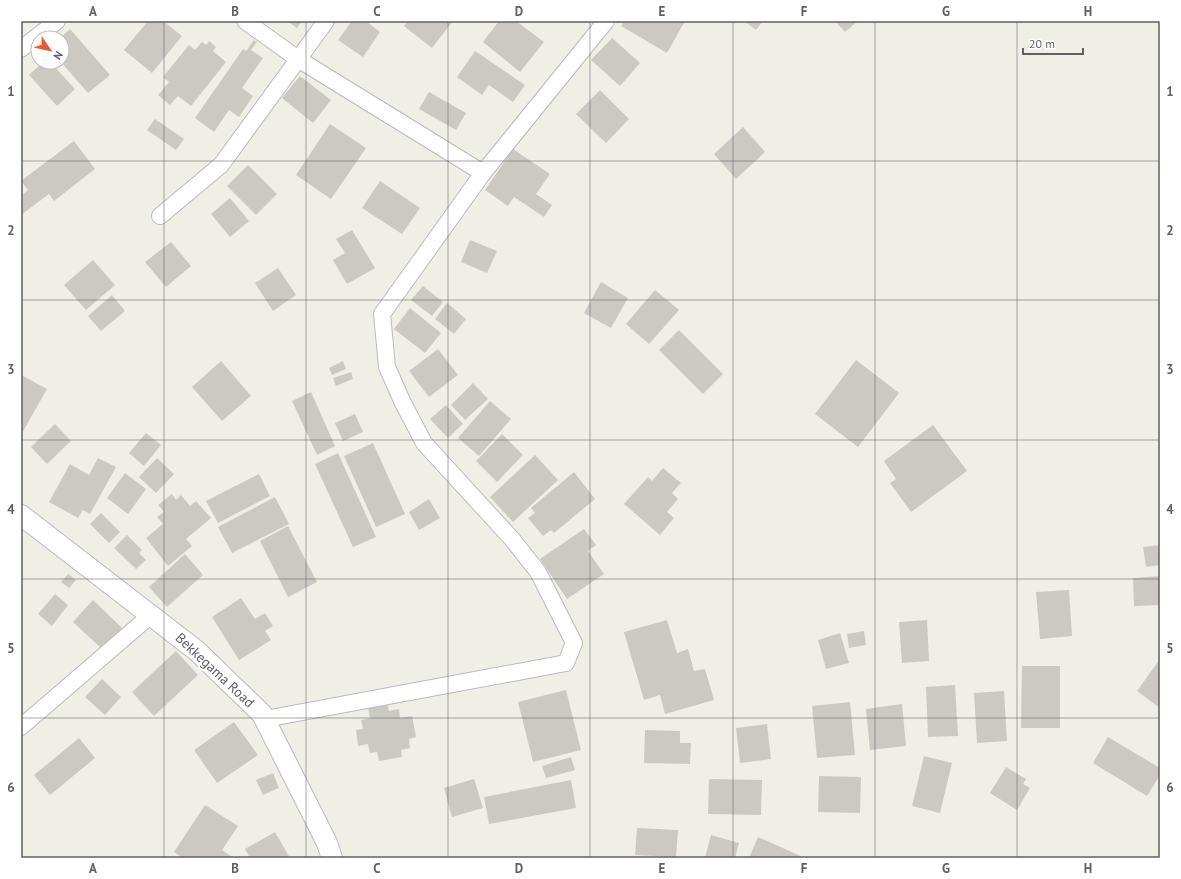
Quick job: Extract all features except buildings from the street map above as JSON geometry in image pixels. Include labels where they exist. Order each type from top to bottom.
[{"type":"street","points":[[21,49],[57,21]]},
{"type":"street","points":[[245,21],[298,59],[483,173]]},
{"type":"street","points":[[160,216],[221,165],[326,21]]},
{"type":"street","points":[[265,719],[566,663],[574,643],[538,572],[512,538],[424,444],[387,367],[382,314],[483,173],[606,21]]},
{"type":"street","name":"Bekkegama Road","points":[[21,515],[197,650],[262,714],[327,843],[332,858]]},
{"type":"street","points":[[21,727],[151,615]]}]
